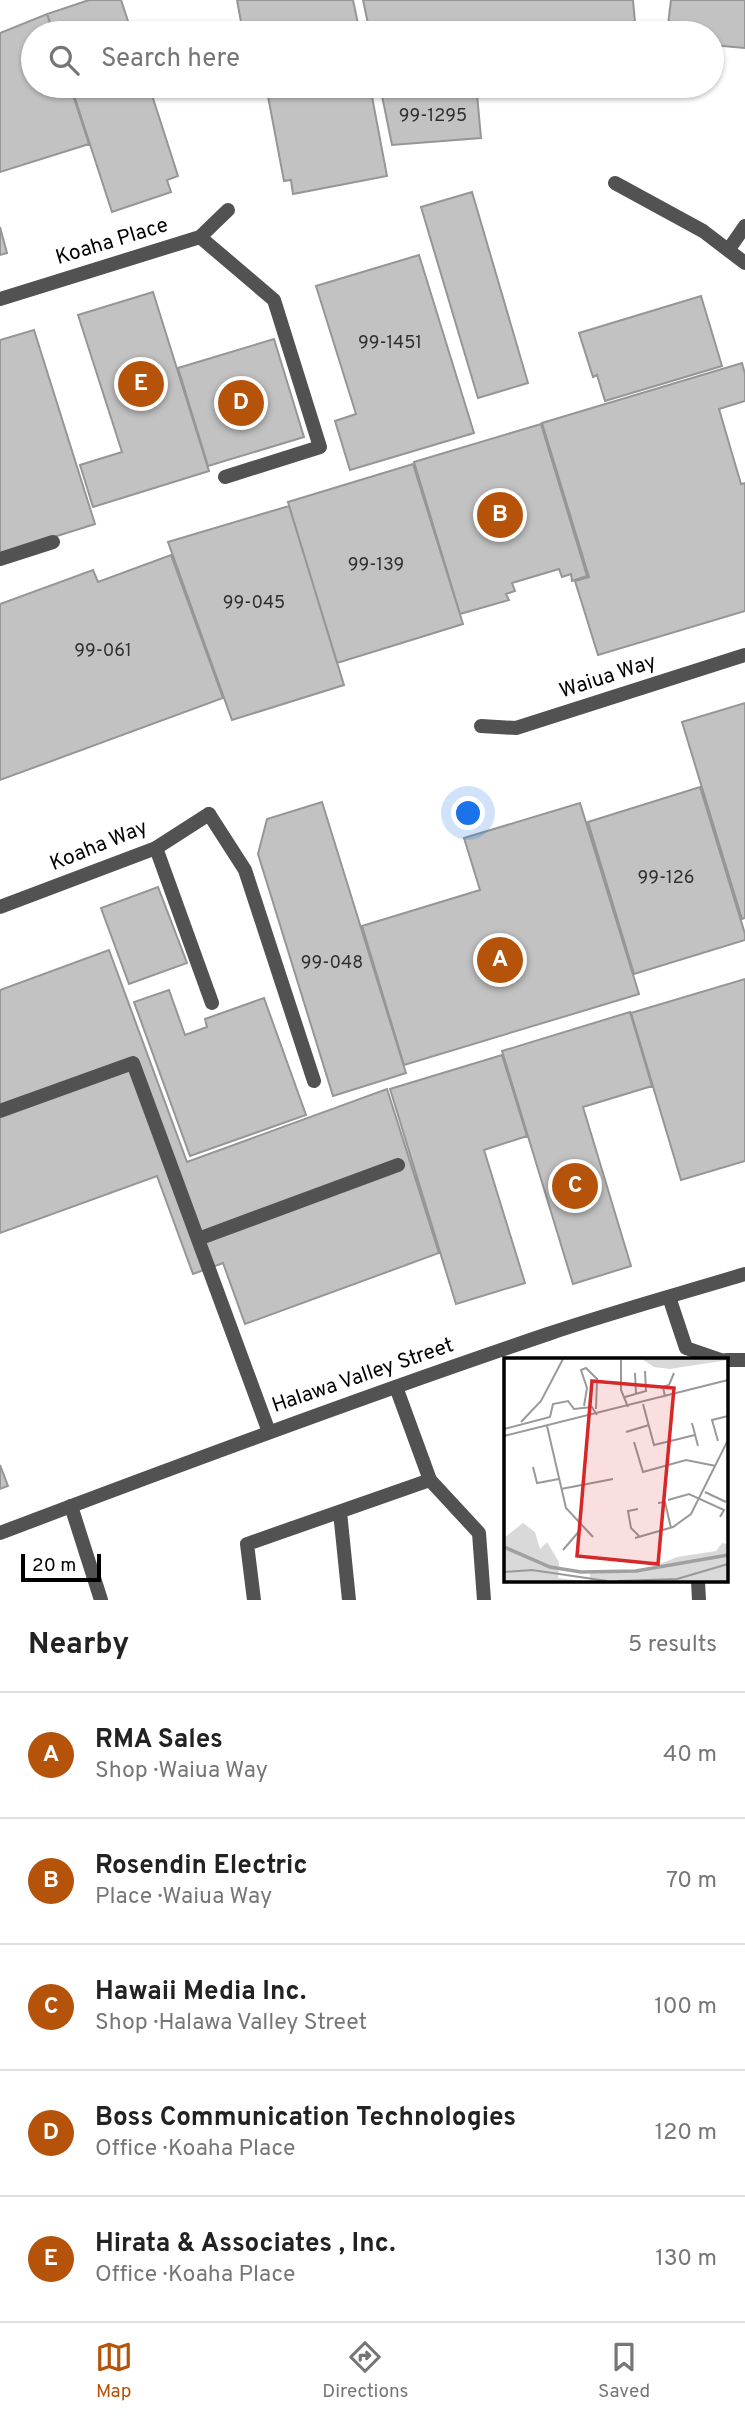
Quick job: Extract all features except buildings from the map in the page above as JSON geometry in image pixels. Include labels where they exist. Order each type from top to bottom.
[{"type":"street","points":[[615,183],[678,216],[729,249],[745,263]]},
{"type":"street","name":"Koaha Place","points":[[0,299],[200,237],[228,210]]},
{"type":"street","points":[[729,249],[745,226]]},
{"type":"street","points":[[200,237],[274,300],[320,447],[225,477]]},
{"type":"street","points":[[0,559],[52,542]]},
{"type":"street","name":"Waiua Way","points":[[481,726],[516,728],[745,655]]},
{"type":"street","name":"Koaha Way","points":[[0,907],[156,848],[209,814],[245,870],[314,1082]]},
{"type":"street","points":[[156,848],[212,1003]]},
{"type":"street","points":[[0,1111],[133,1063],[269,1432]]},
{"type":"street","points":[[198,1239],[398,1165]]},
{"type":"street","name":"Halawa Valley Street","points":[[0,1533],[396,1387],[551,1333],[745,1273]]},
{"type":"street","points":[[669,1297],[687,1354],[711,1358]]},
{"type":"street","points":[[396,1387],[430,1480],[479,1533],[484,1600]]},
{"type":"street","points":[[254,1600],[247,1544],[430,1480]]},
{"type":"street","points":[[71,1506],[101,1600]]},
{"type":"street","points":[[340,1511],[349,1600]]},
{"type":"street","points":[[698,1582],[699,1600]]},
{"type":"place","name":"Hirata & Associates , Inc.","points":[[141,384]]},
{"type":"place","name":"Boss Communication Technologies","points":[[241,403]]},
{"type":"place","name":"Rosendin Electric","points":[[500,515]]},
{"type":"place","name":"RMA Sales","points":[[500,960]]},
{"type":"place","name":"Hawaii Media Inc.","points":[[575,1186]]}]
